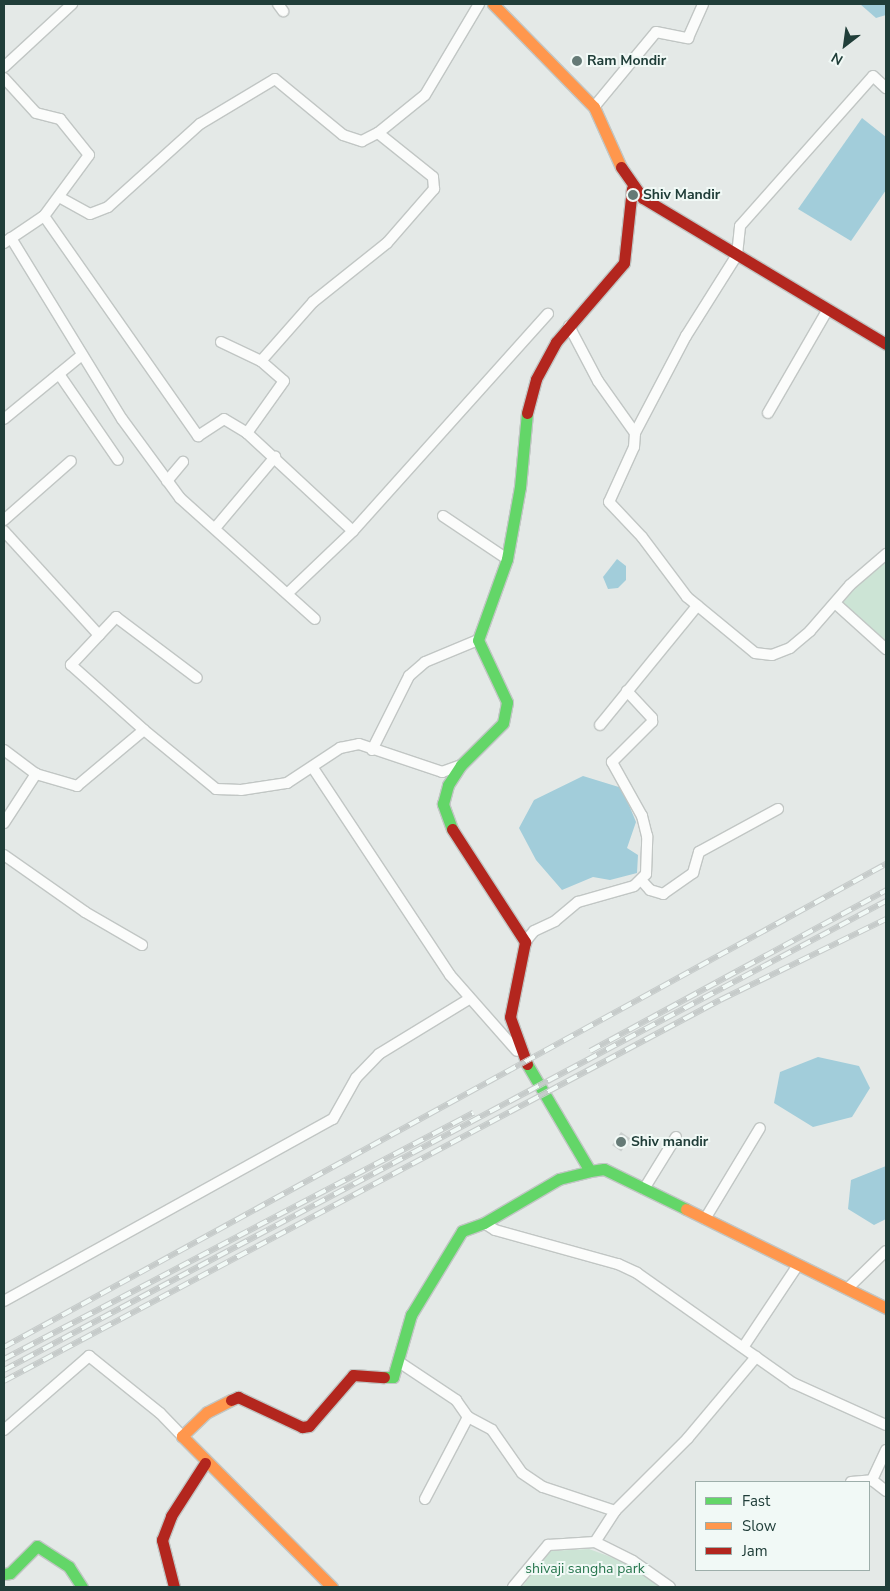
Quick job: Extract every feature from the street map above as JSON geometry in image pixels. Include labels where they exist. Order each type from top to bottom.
[{"type":"street","points":[[59,197],[90,214],[108,207],[200,124],[275,79],[343,135],[362,141],[378,133],[425,95],[479,4]]},
{"type":"street","points":[[493,4],[594,107],[632,188],[624,263],[556,342],[536,379],[525,420],[520,487],[507,559],[478,640],[507,702],[503,724],[461,765],[448,785],[443,804],[450,825],[525,942]]},
{"type":"street","points":[[594,107],[656,32],[688,38],[703,4]]},
{"type":"street","points":[[4,67],[69,5]]},
{"type":"street","points":[[886,88],[873,76],[740,226],[737,255],[686,336],[635,433],[634,447],[609,502],[697,606],[755,653],[772,655],[790,648],[810,631],[835,603],[886,554]]},
{"type":"street","points":[[4,78],[36,113],[60,119],[88,152],[59,197],[44,216],[7,240],[122,420],[180,498],[216,527],[316,619]]},
{"type":"street","points":[[261,361],[313,302],[387,243],[434,189],[433,177],[378,133]]},
{"type":"street","points":[[632,188],[737,255],[886,344]]},
{"type":"street","points":[[44,216],[198,436],[224,419],[247,433],[353,531]]},
{"type":"street","points":[[768,413],[828,309]]},
{"type":"street","points":[[288,594],[353,531],[548,314]]},
{"type":"street","points":[[569,326],[598,382],[635,433]]},
{"type":"street","points":[[221,342],[261,361],[284,382],[247,433]]},
{"type":"street","points":[[4,419],[82,355]]},
{"type":"street","points":[[59,374],[118,460]]},
{"type":"street","points":[[216,527],[275,457]]},
{"type":"street","points":[[4,520],[71,461]]},
{"type":"street","points":[[167,481],[183,462]]},
{"type":"street","points":[[443,516],[507,559]]},
{"type":"street","points":[[4,532],[99,635]]},
{"type":"street","points":[[835,603],[886,649]]},
{"type":"street","points":[[600,725],[697,606]]},
{"type":"street","points":[[197,678],[116,616],[71,665],[144,730],[216,789],[269,788],[287,783],[313,768],[340,748],[359,744],[372,750],[442,772],[461,765]]},
{"type":"street","points":[[372,750],[409,676],[425,662],[478,640]]},
{"type":"street","points":[[627,691],[652,718],[612,762],[642,816],[648,859],[642,881]]},
{"type":"street","points":[[4,750],[36,774],[77,786],[144,730]]},
{"type":"street","points":[[313,768],[399,903],[469,999],[497,1025],[527,1063],[590,1171]]},
{"type":"street","points":[[4,823],[36,774]]},
{"type":"street","points":[[642,881],[650,890],[663,894],[693,872],[699,852],[778,809]]},
{"type":"street","points":[[4,855],[85,912],[142,945]]},
{"type":"street","points":[[527,1063],[510,1017],[525,942],[534,931],[578,902],[642,881]]},
{"type":"street","points":[[4,1301],[333,1119],[356,1078],[379,1054],[469,999]]},
{"type":"street","points":[[705,1219],[760,1128]]},
{"type":"street","points":[[644,1189],[676,1137]]},
{"type":"street","points":[[182,1436],[207,1412],[238,1398],[302,1427],[309,1426],[353,1375],[393,1377],[399,1362],[411,1315],[425,1288],[462,1231],[484,1223],[559,1179],[590,1171],[604,1169],[886,1308]]},
{"type":"street","points":[[484,1223],[520,1238],[618,1264],[744,1346],[756,1357],[793,1383],[886,1425]]},
{"type":"street","points":[[848,1289],[886,1251]]},
{"type":"street","points":[[744,1346],[798,1265]]},
{"type":"street","points":[[4,1430],[89,1356],[160,1413],[205,1463],[332,1587]]},
{"type":"street","points":[[595,1542],[615,1511],[688,1438],[756,1357]]},
{"type":"street","points":[[399,1362],[456,1400],[468,1417],[492,1430],[522,1473],[543,1487],[615,1511]]},
{"type":"street","points":[[425,1499],[468,1417]]},
{"type":"street","points":[[872,1480],[886,1450]]},
{"type":"street","points":[[174,1587],[162,1540],[171,1516],[205,1463]]},
{"type":"street","points":[[862,1481],[872,1480],[886,1491]]},
{"type":"street","points":[[513,1587],[548,1545],[595,1542],[633,1561],[670,1587]]},
{"type":"street","points":[[4,1574],[10,1573],[37,1546],[69,1567],[82,1587]]},
{"type":"green space","points":[[886,561],[886,649],[838,603]]},
{"type":"green space","name":"shivaji sangha park","points":[[589,1549],[644,1569],[665,1587],[522,1587],[549,1551]]},
{"type":"water","points":[[860,4],[886,4],[886,15],[876,18]]},
{"type":"water","points":[[862,118],[886,137],[886,190],[851,241],[798,209]]},
{"type":"water","points":[[617,559],[626,566],[626,580],[618,588],[608,589],[603,577]]},
{"type":"water","points":[[583,776],[622,788],[636,822],[627,848],[638,855],[637,873],[610,880],[593,877],[562,890],[536,860],[519,828],[534,800]]},
{"type":"water","points":[[818,1057],[859,1066],[870,1088],[852,1117],[813,1127],[774,1103],[780,1072]]},
{"type":"water","points":[[886,1166],[886,1219],[874,1225],[848,1209],[851,1180]]},
{"type":"building","name":"Shiv mandir","points":[[621,1132],[630,1138],[621,1151],[612,1145]]},
{"type":"railway","points":[[4,1347],[886,864]]},
{"type":"railway","points":[[590,1051],[886,890]]},
{"type":"railway","points":[[4,1370],[886,901]]},
{"type":"railway","points":[[4,1381],[720,1000],[886,919]]},
{"type":"railway","points":[[4,1359],[473,1113]]},
{"type":"traffic: fast","points":[[452,829],[443,804],[448,785],[461,765],[503,723],[507,702],[478,640],[507,559],[520,487],[527,413]]},
{"type":"traffic: fast","points":[[527,1064],[590,1171],[604,1169],[686,1209]]},
{"type":"traffic: fast","points":[[384,1377],[393,1377],[411,1315],[462,1231],[484,1223],[559,1179],[590,1171]]},
{"type":"traffic: fast","points":[[4,1574],[10,1573],[37,1546],[69,1567],[82,1587]]},
{"type":"traffic: slow","points":[[493,4],[594,107],[621,167]]},
{"type":"traffic: slow","points":[[686,1209],[886,1308]]},
{"type":"traffic: slow","points":[[231,1400],[207,1412],[182,1436],[332,1587]]},
{"type":"traffic: jam","points":[[621,167],[643,198],[886,344]]},
{"type":"traffic: jam","points":[[527,413],[536,379],[556,342],[624,263],[632,188]]},
{"type":"traffic: jam","points":[[452,829],[525,942],[510,1017],[527,1064]]},
{"type":"traffic: jam","points":[[231,1400],[238,1397],[302,1427],[309,1426],[353,1375],[384,1377]]},
{"type":"traffic: jam","points":[[174,1587],[162,1540],[171,1516],[205,1463]]},
{"type":"place","name":"Ram Mondir","points":[[577,61]]},
{"type":"place","name":"Shiv Mandir","points":[[633,195]]},
{"type":"place","name":"Shiv mandir","points":[[621,1142]]}]
